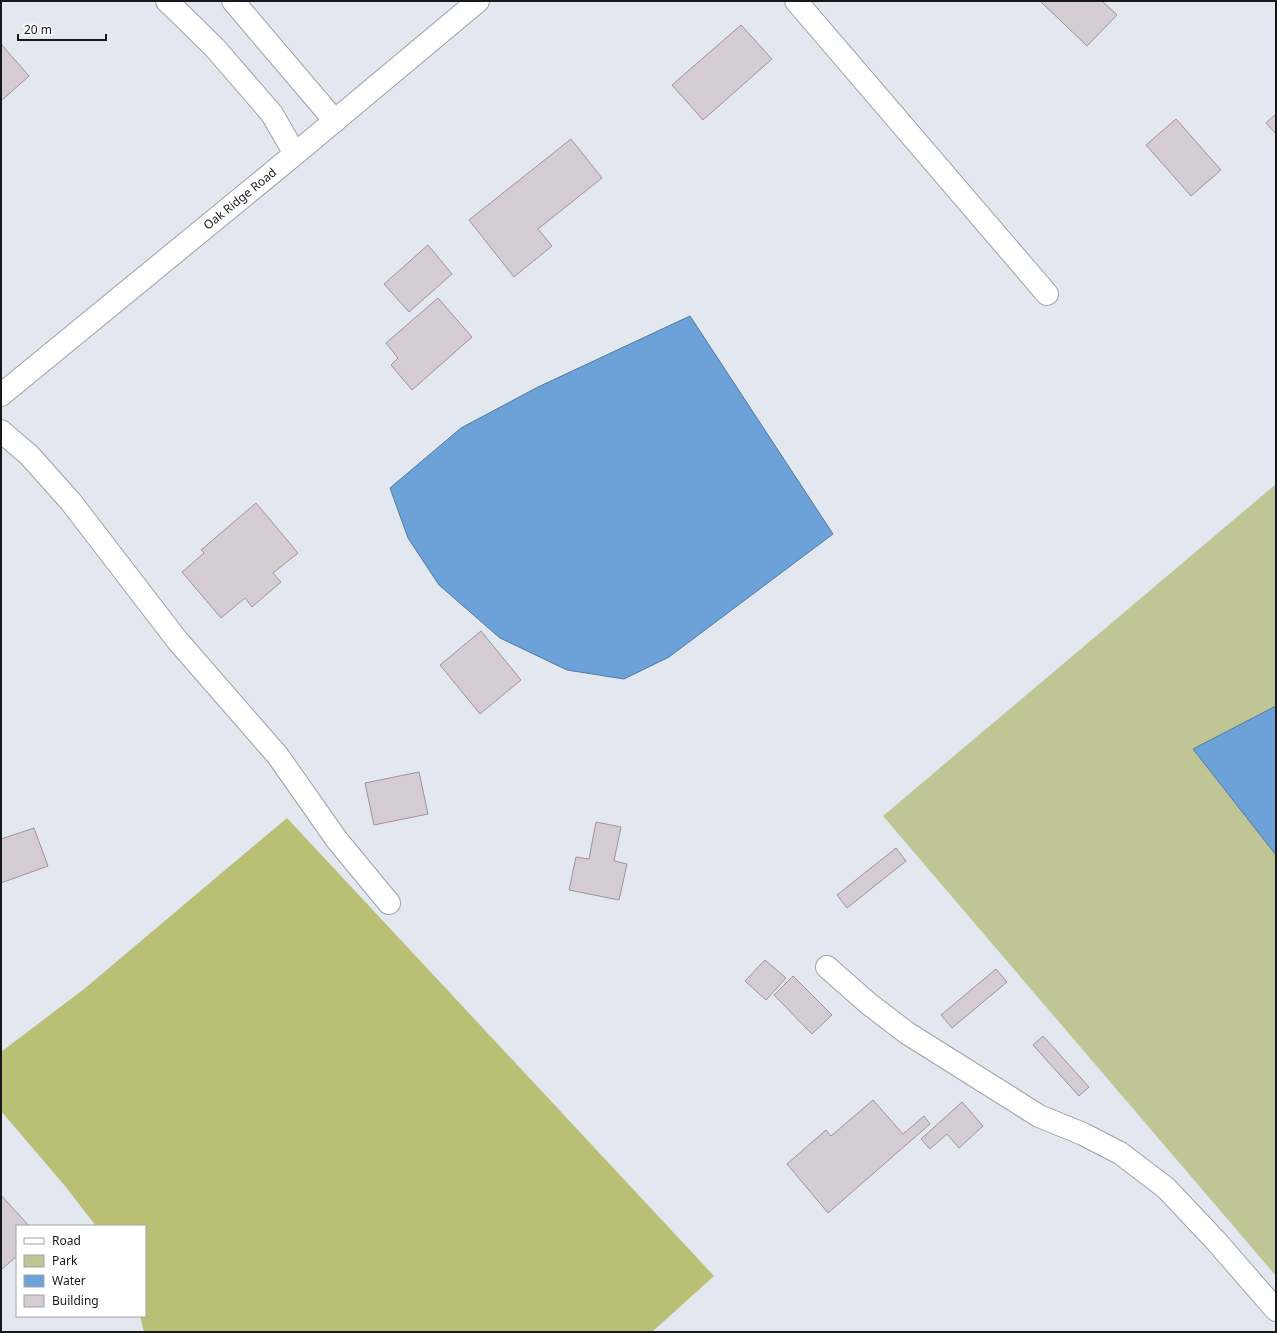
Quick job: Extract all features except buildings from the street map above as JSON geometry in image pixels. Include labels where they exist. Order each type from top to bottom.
[{"type":"street","points":[[167,1],[215,48],[272,114],[295,154]]},
{"type":"street","points":[[233,1],[335,121]]},
{"type":"street","name":"Oak Ridge Road","points":[[1,395],[335,121],[478,1]]},
{"type":"street","points":[[796,1],[1047,294]]},
{"type":"street","points":[[1,431],[29,455],[71,502],[178,640],[278,756],[337,840],[389,903]]},
{"type":"street","points":[[827,967],[869,1004],[907,1033],[1039,1116],[1083,1134],[1120,1153],[1166,1188],[1216,1241],[1276,1310]]},
{"type":"green space","points":[[1276,484],[1276,706],[1193,749],[1276,855],[1276,1276],[883,816]]},
{"type":"green space","points":[[287,818],[714,1276],[652,1332],[144,1332],[140,1317],[146,1317],[146,1225],[95,1225],[65,1186],[1,1111],[1,1052],[84,989]]},
{"type":"water","points":[[690,316],[833,534],[669,657],[624,679],[567,670],[500,638],[439,585],[408,538],[390,488],[461,428],[538,387]]},
{"type":"water","points":[[1276,706],[1276,855],[1193,749]]}]
